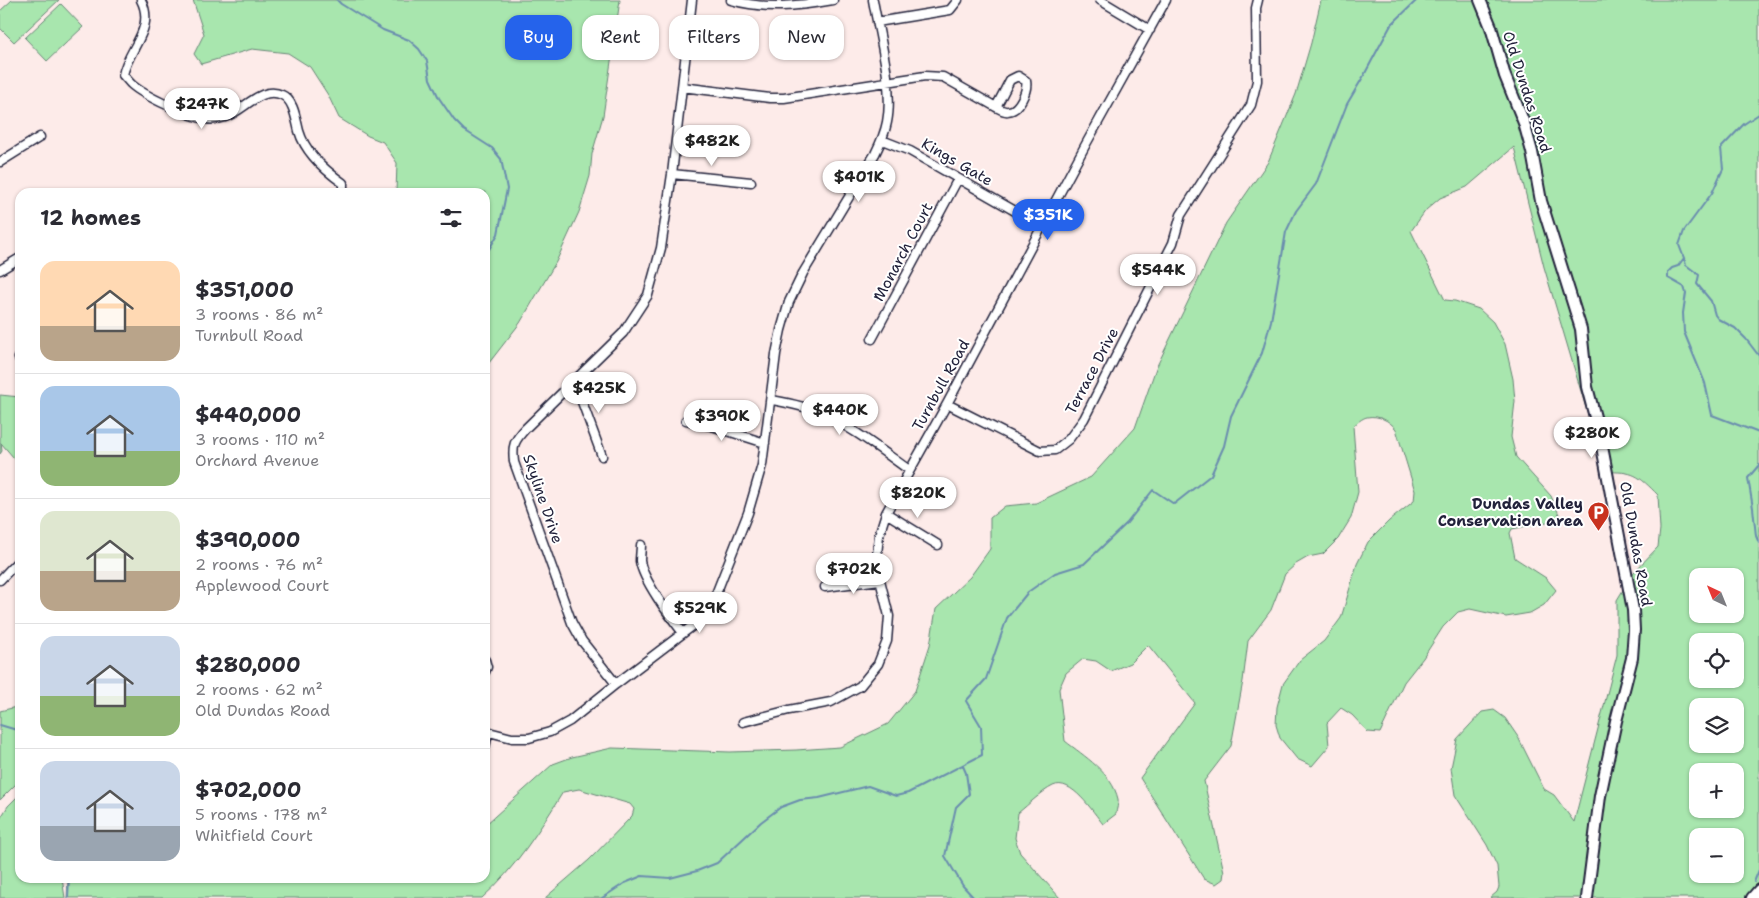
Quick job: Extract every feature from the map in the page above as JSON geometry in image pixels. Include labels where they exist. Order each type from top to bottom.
[{"type":"street","points":[[141,0],[145,8],[146,26],[125,66],[123,75],[131,85],[178,110],[215,120],[226,117],[258,97],[272,91],[284,95],[290,102],[297,118],[300,133],[308,148],[327,170],[342,183],[343,188]]},
{"type":"street","name":"Skyline Drive","points":[[616,684],[582,641],[572,622],[514,462],[513,450],[516,439],[623,333],[648,295],[661,248],[672,174],[692,0]]},
{"type":"street","points":[[731,0],[768,6],[833,0]]},
{"type":"street","points":[[490,732],[512,738],[529,738],[550,732],[570,721],[699,621],[712,604],[748,513],[762,465],[781,330],[789,302],[803,274],[862,178],[882,140],[888,121],[887,81],[874,0]]},
{"type":"street","points":[[877,22],[950,10],[958,0]]},
{"type":"street","points":[[1100,0],[1150,30]]},
{"type":"street","name":"Turnbull Road","points":[[743,722],[789,710],[831,702],[860,686],[878,664],[887,641],[889,616],[880,580],[877,555],[879,535],[886,513],[1166,0]]},
{"type":"street","name":"Terrace Drive","points":[[947,404],[1040,451],[1055,450],[1069,439],[1084,419],[1173,243],[1181,215],[1251,105],[1257,81],[1256,8],[1258,0]]},
{"type":"street","name":"Old Dundas Road","points":[[1480,0],[1524,123],[1532,152],[1541,201],[1581,329],[1587,387],[1600,436],[1633,610],[1632,658],[1600,796],[1587,898]]},
{"type":"street","points":[[682,86],[770,98],[784,98],[887,81],[925,76],[943,77],[996,107],[1010,112],[1015,109],[1026,89],[1026,81],[1018,76],[1010,80],[996,107]]},
{"type":"street","points":[[0,162],[40,137]]},
{"type":"street","name":"Kings Gate","points":[[882,140],[910,151],[1043,226]]},
{"type":"street","points":[[672,174],[751,182]]},
{"type":"street","name":"Monarch Court","points":[[872,339],[958,179]]},
{"type":"street","points":[[0,270],[15,261]]},
{"type":"street","points":[[574,380],[602,456]]},
{"type":"street","points":[[772,400],[819,412],[832,418],[866,439],[909,470]]},
{"type":"street","points":[[686,420],[765,443]]},
{"type":"street","points":[[886,513],[938,545]]},
{"type":"street","points":[[642,545],[640,561],[648,580],[659,600],[683,632]]},
{"type":"street","points":[[0,580],[15,564]]},
{"type":"street","points":[[825,587],[880,580]]},
{"type":"street","points":[[1752,898],[1759,890]]},
{"type":"green space","points":[[12,0],[59,0],[14,42],[0,28],[0,11]]},
{"type":"green space","points":[[193,0],[620,0],[618,15],[582,15],[582,60],[611,60],[603,116],[592,154],[590,176],[579,212],[556,262],[520,323],[490,362],[490,188],[396,188],[397,163],[383,142],[368,136],[339,118],[328,95],[310,67],[288,53],[252,49],[201,64],[194,54],[204,34]]},
{"type":"green space","points":[[1321,0],[1759,0],[1759,898],[1490,898],[1497,892],[1499,887],[1497,866],[1487,845],[1455,795],[1451,768],[1457,739],[1482,712],[1494,710],[1505,718],[1518,737],[1544,789],[1554,795],[1574,822],[1617,655],[1617,600],[1634,572],[1658,547],[1660,529],[1658,495],[1635,476],[1623,472],[1605,472],[1544,267],[1514,147],[1467,187],[1440,198],[1426,210],[1411,231],[1445,300],[1455,301],[1479,309],[1493,322],[1505,344],[1513,379],[1515,401],[1511,437],[1516,457],[1551,496],[1561,519],[1512,529],[1510,533],[1515,558],[1546,578],[1556,590],[1544,605],[1530,613],[1506,617],[1470,609],[1458,612],[1443,627],[1423,658],[1404,682],[1380,733],[1368,732],[1352,715],[1341,708],[1327,723],[1329,746],[1312,766],[1297,759],[1280,738],[1276,725],[1277,707],[1283,684],[1300,660],[1324,641],[1341,618],[1357,564],[1368,542],[1389,521],[1414,501],[1415,491],[1396,429],[1387,421],[1375,417],[1365,418],[1353,426],[1358,492],[1351,518],[1338,539],[1323,554],[1308,557],[1296,564],[1285,574],[1271,610],[1248,641],[1231,746],[1204,781],[1224,872],[1223,879],[1216,884],[1204,879],[1140,778],[1195,703],[1148,645],[1130,663],[1111,671],[1096,661],[1083,659],[1066,673],[1059,689],[1065,741],[1104,773],[1115,790],[1118,801],[1116,814],[1103,824],[1081,797],[1067,786],[1060,785],[1053,786],[1044,791],[1018,813],[1015,838],[1020,853],[1060,898],[545,898],[589,860],[632,816],[634,809],[630,804],[579,789],[563,792],[516,862],[482,898],[67,898],[68,883],[490,883],[490,821],[553,764],[572,757],[612,748],[730,752],[840,747],[888,724],[915,691],[930,645],[936,609],[970,577],[990,549],[990,518],[1005,506],[1036,503],[1091,477],[1135,428],[1156,368],[1226,223],[1268,162],[1296,94]]},
{"type":"green space","points":[[61,4],[83,27],[47,61],[25,38]]},
{"type":"green space","points":[[0,395],[15,396],[15,459],[1,443],[2,451],[0,454]]},
{"type":"green space","points":[[15,707],[15,785],[0,800],[0,711]]},
{"type":"green space","points":[[15,799],[15,883],[63,883],[65,898],[0,898],[0,819]]},
{"type":"waterway","points":[[337,0],[383,30],[409,40],[419,49],[427,61],[430,79],[439,98],[454,120],[464,130],[492,148],[501,159],[507,189],[498,234],[490,248]]},
{"type":"waterway","points":[[602,898],[625,883],[642,876],[670,878],[697,871],[717,863],[761,822],[781,807],[800,800],[819,798],[868,786],[896,796],[908,793],[982,755],[981,726],[966,701],[986,679],[1007,618],[1028,592],[1055,573],[1084,564],[1127,523],[1153,490],[1174,504],[1211,475],[1224,446],[1231,416],[1262,353],[1271,321],[1286,232],[1296,211],[1316,184],[1347,104],[1391,25],[1417,0]]},
{"type":"waterway","points":[[1759,114],[1744,124],[1721,148],[1723,169],[1712,193],[1684,231],[1679,245],[1684,258],[1678,266],[1668,272],[1668,278],[1684,287],[1686,293],[1683,313],[1684,332],[1705,383],[1712,415],[1759,433]]},
{"type":"waterway","points":[[1684,258],[1686,265],[1699,275],[1697,284],[1711,301],[1718,319],[1735,328],[1759,356]]},
{"type":"waterway","points":[[1759,465],[1748,478],[1756,536],[1759,543]]},
{"type":"waterway","points":[[0,725],[15,730]]},
{"type":"waterway","points":[[963,766],[969,794],[956,807],[945,856],[963,886],[974,898]]},
{"type":"waterway","points":[[1754,882],[1759,870]]},
{"type":"waterway","points":[[68,898],[69,883]]},
{"type":"place","name":"Dundas Valley Conservation area","points":[[1599,532]]}]
